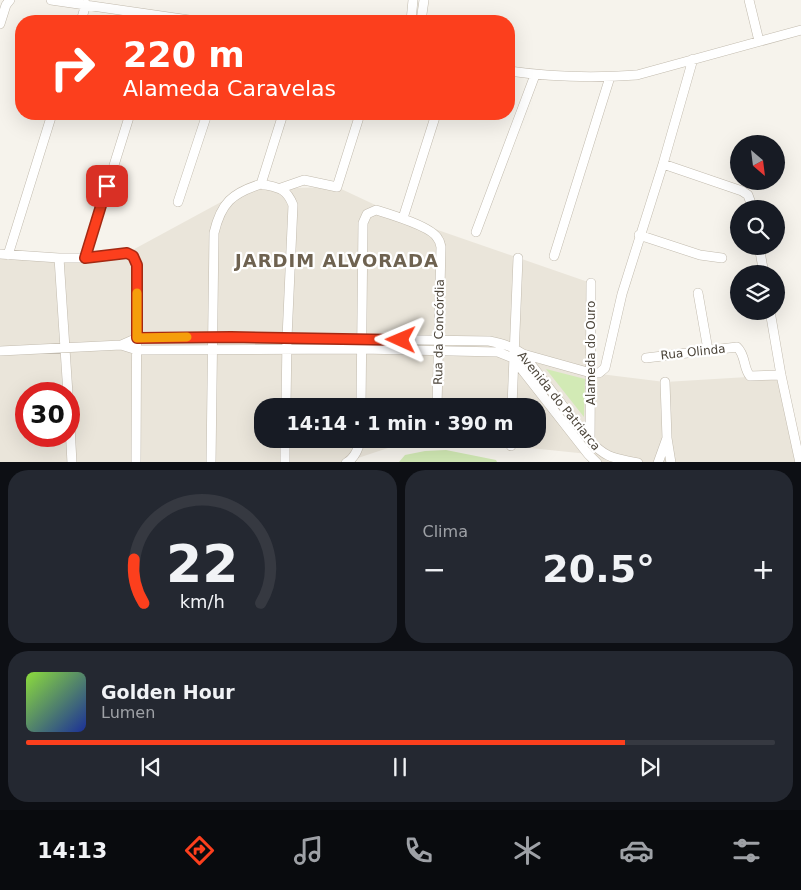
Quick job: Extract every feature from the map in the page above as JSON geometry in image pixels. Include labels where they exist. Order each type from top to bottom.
[{"type":"street","points":[[0,24],[6,5],[10,0]]},
{"type":"street","points":[[51,0],[86,4],[143,15]]},
{"type":"street","points":[[412,15],[413,0]]},
{"type":"street","points":[[422,15],[424,0]]},
{"type":"street","points":[[749,0],[759,41]]},
{"type":"street","points":[[83,15],[86,4]]},
{"type":"street","points":[[515,72],[535,75],[610,77],[637,75],[801,30]]},
{"type":"street","points":[[514,360],[523,354],[591,373],[599,373],[605,368],[622,294],[639,234],[663,164],[693,60]]},
{"type":"street","points":[[476,232],[535,75]]},
{"type":"street","points":[[554,256],[610,77]]},
{"type":"street","points":[[50,120],[4,254],[59,258],[85,258],[127,253],[133,256],[137,265],[136,462]]},
{"type":"street","points":[[85,258],[128,120]]},
{"type":"street","points":[[178,202],[205,120]]},
{"type":"street","points":[[261,184],[281,120]]},
{"type":"street","points":[[281,188],[304,180],[337,187],[358,120]]},
{"type":"street","points":[[361,398],[363,223],[367,214],[376,210],[403,218],[434,120]]},
{"type":"street","points":[[663,164],[742,191],[748,195],[750,200]]},
{"type":"street","points":[[211,462],[214,233],[218,215],[230,198],[245,189],[261,184],[281,188],[289,194],[293,205],[286,338],[286,398]]},
{"type":"street","name":"Rua da Concórdia","points":[[403,218],[433,233],[438,238],[440,247],[437,398]]},
{"type":"street","points":[[639,234],[700,255],[722,258]]},
{"type":"street","points":[[59,258],[67,382]]},
{"type":"street","points":[[512,398],[518,258]]},
{"type":"street","name":"Alameda do Ouro","points":[[588,454],[590,441],[591,283]]},
{"type":"street","points":[[698,292],[708,350]]},
{"type":"street","points":[[772,320],[781,375],[800,462]]},
{"type":"street","name":"Avenida do Patriarca","points":[[121,345],[137,338],[362,339],[498,352],[514,360],[588,454],[597,462]]},
{"type":"street","name":"Avenida do Patriarca","points":[[0,351],[121,345],[137,350],[362,349],[489,342],[514,347],[523,354],[601,453],[638,462]]},
{"type":"street","name":"Rua Olinda","points":[[646,358],[737,348],[742,352],[747,373],[750,376],[781,375]]},
{"type":"street","points":[[665,382],[667,438],[671,462]]},
{"type":"street","points":[[658,462],[667,438]]},
{"type":"street","points":[[71,447],[72,462]]},
{"type":"street","points":[[285,448],[285,462]]},
{"type":"street","points":[[346,462],[350,460],[358,448]]},
{"type":"shaded area","points":[[337,187],[403,218],[591,283],[592,373],[665,382],[781,375],[800,462],[597,462],[588,454],[530,448],[546,448],[546,398],[254,398],[254,448],[388,448],[346,462],[0,462],[0,254],[59,258],[127,253],[245,189]]},
{"type":"green space","points":[[546,369],[585,379],[584,417]]},
{"type":"green space","points":[[446,450],[496,460],[497,462],[399,462],[405,455],[425,451]]},
{"type":"slow traffic","points":[[137,293],[137,338],[187,337]]},
{"type":"district","name":"JARDIM ALVORADA","points":[[337,261]]},
{"type":"route","points":[[107,186],[85,258],[127,253],[133,256],[137,265],[137,338],[231,337],[401,340]]}]
